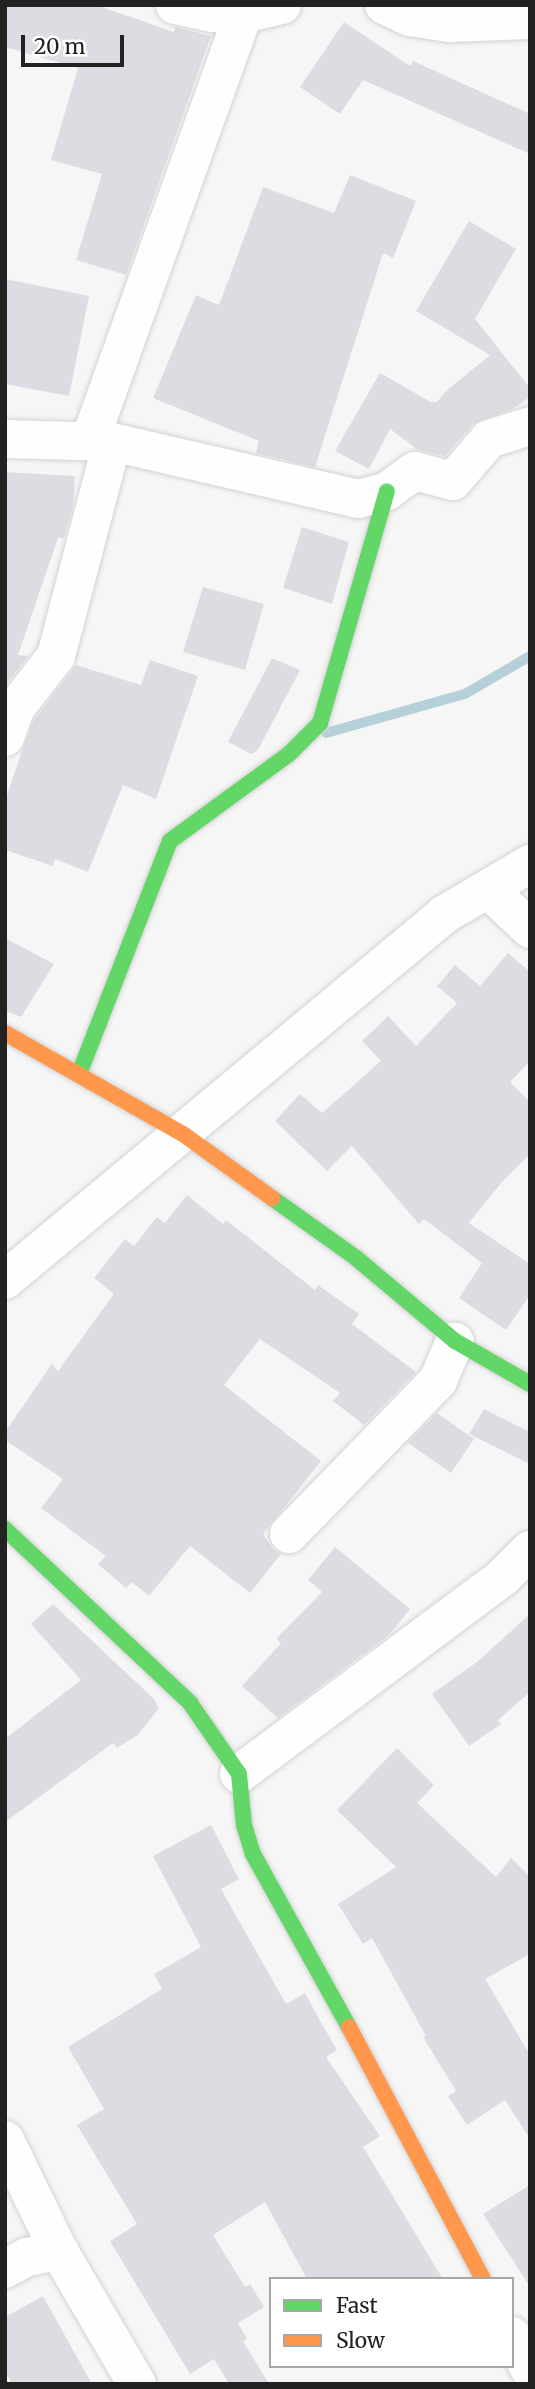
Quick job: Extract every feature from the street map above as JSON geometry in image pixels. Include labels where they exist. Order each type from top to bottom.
[{"type":"street","points":[[176,5],[212,13],[243,15],[282,5]]},
{"type":"street","points":[[384,5],[410,17],[449,23],[530,20]]},
{"type":"street","points":[[5,737],[15,709],[56,656],[101,441],[243,15]]},
{"type":"street","points":[[5,439],[101,441],[358,499],[387,491],[415,471],[453,481],[489,439],[530,426]]},
{"type":"street","points":[[79,1074],[170,841],[289,754],[320,723],[387,491]]},
{"type":"street","points":[[5,1280],[446,914],[530,864]]},
{"type":"street","points":[[488,889],[530,929]]},
{"type":"street","points":[[5,1033],[183,1134],[356,1258],[455,1341],[530,1384]]},
{"type":"street","points":[[289,1534],[438,1381],[455,1341]]},
{"type":"street","points":[[5,1529],[190,1703],[239,1774],[244,1825],[253,1854],[405,2129],[481,2277]]},
{"type":"street","points":[[239,1774],[503,1577],[530,1550]]},
{"type":"street","points":[[5,2140],[59,2251],[137,2384]]},
{"type":"street","points":[[5,2269],[27,2257],[59,2251]]},
{"type":"street","points":[[514,2340],[530,2370]]},
{"type":"building","points":[[5,5],[96,5],[174,32],[175,27],[211,36],[126,275],[76,260],[102,174],[51,160],[78,68],[5,47]]},
{"type":"building","points":[[344,22],[410,66],[413,61],[530,114],[530,154],[363,80],[340,114],[300,87]]},
{"type":"building","points":[[350,175],[416,201],[393,258],[383,253],[315,467],[256,453],[259,441],[153,398],[196,295],[219,305],[263,187],[334,213]]},
{"type":"building","points":[[469,221],[516,249],[475,319],[530,388],[530,397],[516,407],[473,424],[445,456],[418,450],[390,429],[369,469],[335,451],[380,373],[431,402],[437,402],[446,391],[490,355],[416,311]]},
{"type":"building","points":[[5,279],[89,296],[69,396],[5,384]]},
{"type":"building","points":[[5,472],[75,476],[73,506],[64,538],[58,538],[18,655],[28,656],[5,686]]},
{"type":"building","points":[[302,527],[349,542],[332,604],[283,588]]},
{"type":"building","points":[[203,587],[264,604],[245,670],[183,652]]},
{"type":"building","points":[[272,658],[300,670],[258,750],[251,754],[228,742]]},
{"type":"building","points":[[150,660],[198,676],[156,799],[123,785],[88,872],[55,859],[53,866],[5,850],[5,801],[34,720],[76,665],[141,685]]},
{"type":"building","points":[[5,938],[54,964],[21,1017],[5,1011]]},
{"type":"building","points":[[508,953],[530,972],[530,1061],[510,1082],[530,1102],[530,1154],[502,1182],[469,1223],[530,1264],[530,1295],[506,1330],[459,1298],[482,1263],[424,1219],[419,1224],[352,1146],[327,1171],[275,1121],[300,1094],[322,1113],[381,1061],[362,1041],[388,1016],[416,1046],[457,1003],[437,986],[455,965],[480,986]]},
{"type":"building","points":[[187,1195],[223,1224],[226,1220],[315,1290],[318,1285],[359,1314],[352,1324],[416,1372],[364,1425],[333,1401],[340,1393],[260,1339],[224,1385],[321,1461],[263,1534],[273,1549],[281,1554],[250,1593],[190,1546],[149,1596],[132,1582],[126,1588],[98,1564],[106,1556],[41,1508],[63,1479],[5,1440],[5,1432],[52,1364],[58,1371],[114,1294],[94,1278],[125,1239],[134,1246],[157,1217],[165,1223]]},
{"type":"building","points":[[484,1409],[530,1432],[530,1464],[469,1434]]},
{"type":"building","points":[[437,1413],[474,1439],[451,1473],[408,1443]]},
{"type":"building","points":[[335,1547],[410,1609],[390,1634],[278,1718],[242,1686],[281,1643],[276,1639],[322,1592],[308,1580]]},
{"type":"building","points":[[53,1604],[154,1699],[159,1708],[138,1735],[117,1748],[113,1743],[5,1822],[5,1739],[81,1680],[31,1624]]},
{"type":"building","points":[[530,1614],[530,1692],[498,1720],[501,1724],[469,1746],[432,1694],[477,1662]]},
{"type":"building","points":[[397,1748],[434,1785],[417,1803],[496,1877],[511,1858],[530,1877],[530,1954],[485,1979],[530,2055],[530,2139],[505,2100],[467,2125],[448,2096],[456,2091],[423,2037],[426,2036],[372,1938],[363,1944],[338,1904],[396,1867],[337,1810]]},
{"type":"building","points":[[211,1825],[239,1879],[221,1889],[286,2004],[305,1993],[337,2050],[326,2057],[380,2136],[363,2147],[442,2277],[306,2277],[265,2202],[213,2235],[245,2287],[250,2284],[264,2307],[238,2323],[247,2339],[243,2341],[269,2384],[229,2384],[214,2359],[190,2374],[110,2241],[137,2224],[77,2125],[104,2109],[68,2047],[162,1989],[154,1974],[201,1947],[153,1856]]},
{"type":"building","points":[[530,2185],[530,2287],[483,2214]]},
{"type":"building","points":[[43,2296],[92,2384],[12,2384],[5,2371],[5,2317]]},
{"type":"waterway","points":[[326,733],[465,694],[530,656]]},
{"type":"traffic: fast","points":[[79,1074],[170,841],[289,754],[320,723],[387,491]]},
{"type":"traffic: fast","points":[[272,1198],[356,1258],[455,1341],[530,1384]]},
{"type":"traffic: fast","points":[[5,1529],[190,1703],[239,1774],[244,1825],[253,1854],[349,2027]]},
{"type":"traffic: slow","points":[[5,1033],[183,1134],[272,1198]]},
{"type":"traffic: slow","points":[[349,2027],[482,2277]]}]
